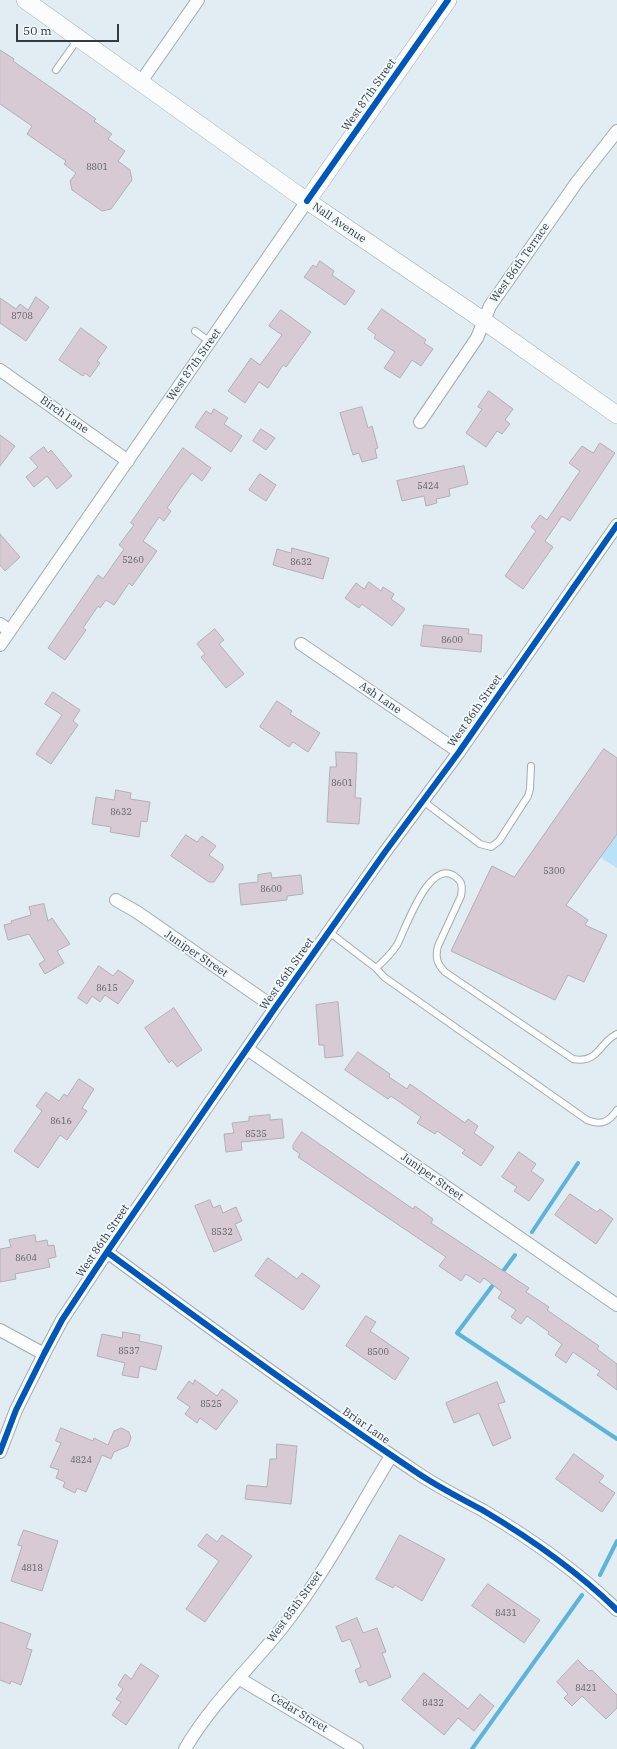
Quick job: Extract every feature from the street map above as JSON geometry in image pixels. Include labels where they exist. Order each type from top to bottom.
[{"type":"main road","name":"Nall Avenue","points":[[25,0],[307,201],[484,321],[617,415]]},
{"type":"main road","name":"West 87th Street","points":[[307,201],[448,0]]},
{"type":"street","points":[[140,83],[198,0]]},
{"type":"street","name":"West 86th Terrace","points":[[420,422],[477,338],[490,306],[577,182],[617,131]]},
{"type":"street","name":"West 87th Street","points":[[0,645],[5,627],[128,461],[307,201]]},
{"type":"street","name":"Birch Lane","points":[[0,370],[128,461]]},
{"type":"street","name":"West 86th Street","points":[[0,1452],[16,1410],[62,1320],[107,1252],[275,1008],[459,752],[617,525]]},
{"type":"street","name":"Ash Lane","points":[[301,644],[459,752]]},
{"type":"street","name":"Juniper Street","points":[[116,900],[137,912],[275,1008]]},
{"type":"street","name":"Juniper Street","points":[[247,1049],[617,1305]]},
{"type":"street","name":"Briar Lane","points":[[107,1252],[258,1362],[391,1456],[432,1483],[484,1511],[546,1551],[587,1581],[617,1610]]},
{"type":"street","points":[[0,1330],[44,1354]]},
{"type":"street","name":"West 85th Street","points":[[186,1749],[211,1712],[283,1627],[315,1582],[391,1456]]},
{"type":"street","name":"Cedar Street","points":[[240,1679],[357,1749]]},
{"type":"lane","points":[[56,70],[79,38]]},
{"type":"lane","points":[[195,331],[210,342]]},
{"type":"lane","points":[[423,801],[480,844],[491,847],[499,841],[528,796],[530,789],[531,766]]},
{"type":"lane","points":[[376,968],[388,957],[397,945],[428,883],[439,874],[447,873],[454,875],[460,880],[462,888],[461,896],[438,946],[436,954],[437,961],[445,972],[573,1059],[592,1058],[610,1038],[617,1034]]},
{"type":"lane","points":[[329,932],[376,968],[384,976],[587,1120],[600,1124],[606,1122],[617,1110]]},
{"type":"shaded area","points":[[617,834],[617,868],[600,857]]},
{"type":"building","points":[[0,50],[14,59],[13,61],[96,119],[94,121],[112,134],[108,139],[125,151],[118,161],[130,170],[132,180],[111,209],[102,211],[72,190],[70,181],[76,173],[64,164],[66,161],[27,134],[32,126],[0,104]]},
{"type":"building","points":[[320,261],[334,271],[332,275],[355,291],[345,305],[304,277],[313,265],[316,267]]},
{"type":"building","points":[[36,297],[49,307],[26,341],[0,323],[0,298],[16,309],[20,304],[28,310]]},
{"type":"building","points":[[382,309],[426,340],[424,343],[433,349],[421,366],[412,360],[400,378],[384,368],[395,352],[374,338],[376,335],[368,329]]},
{"type":"building","points":[[281,310],[311,332],[286,367],[283,365],[268,388],[259,382],[245,403],[228,391],[251,358],[260,365],[282,335],[269,326]]},
{"type":"building","points":[[81,328],[107,347],[97,361],[100,363],[90,377],[85,373],[83,376],[59,360]]},
{"type":"building","points":[[489,391],[513,409],[505,420],[510,424],[502,434],[497,431],[486,447],[466,433],[482,409],[478,407]]},
{"type":"building","points":[[362,407],[368,428],[372,426],[378,448],[375,449],[377,458],[362,462],[359,453],[353,455],[340,413]]},
{"type":"building","points":[[214,409],[228,418],[224,424],[242,436],[231,452],[195,427],[206,411],[211,414]]},
{"type":"building","points":[[261,429],[275,438],[266,450],[253,441]]},
{"type":"building","points":[[0,435],[15,446],[0,466]]},
{"type":"building","points":[[600,443],[615,453],[570,521],[562,516],[545,541],[553,547],[523,589],[505,576],[536,531],[531,527],[540,515],[547,520],[580,471],[569,463],[582,446],[593,453]]},
{"type":"building","points":[[44,447],[48,453],[51,450],[72,476],[57,489],[47,476],[34,487],[26,477],[38,467],[30,458]]},
{"type":"building","points":[[183,448],[211,468],[202,481],[192,473],[167,508],[171,511],[164,521],[159,517],[143,541],[157,551],[132,586],[129,583],[114,605],[106,600],[100,608],[98,606],[83,628],[86,630],[65,660],[48,648],[98,575],[103,579],[124,549],[119,545],[134,525],[131,523]]},
{"type":"building","points":[[464,466],[468,484],[449,489],[450,496],[436,499],[437,503],[426,506],[424,496],[402,501],[397,481]]},
{"type":"building","points":[[260,474],[276,485],[266,501],[249,490]]},
{"type":"building","points":[[0,534],[20,557],[5,571],[0,565]]},
{"type":"building","points":[[292,548],[329,558],[323,579],[273,565],[277,549],[291,553]]},
{"type":"building","points":[[369,582],[381,591],[383,587],[394,594],[391,599],[405,609],[392,626],[362,604],[359,608],[345,598],[356,583],[364,589]]},
{"type":"building","points":[[424,625],[469,629],[468,634],[482,635],[481,652],[421,646]]},
{"type":"building","points":[[215,629],[224,640],[219,644],[244,674],[226,688],[201,657],[205,654],[197,644]]},
{"type":"building","points":[[53,692],[80,710],[73,721],[78,725],[51,764],[36,754],[62,715],[45,704]]},
{"type":"building","points":[[277,701],[292,711],[290,714],[320,733],[308,752],[293,742],[289,747],[260,727]]},
{"type":"building","points":[[604,749],[617,758],[617,834],[566,905],[588,920],[585,925],[607,935],[584,982],[568,975],[555,1000],[451,951],[492,866],[514,877]]},
{"type":"building","points":[[336,752],[357,753],[355,798],[361,798],[359,824],[327,822],[330,767],[336,767]]},
{"type":"building","points":[[116,790],[131,793],[130,799],[150,802],[147,822],[141,821],[139,837],[110,832],[111,827],[92,824],[96,797],[114,800]]},
{"type":"building","points":[[186,835],[197,842],[202,836],[216,846],[209,855],[223,865],[223,869],[214,882],[209,882],[171,856]]},
{"type":"building","points":[[271,873],[272,878],[301,875],[303,894],[287,896],[287,900],[241,905],[239,884],[258,882],[258,875]]},
{"type":"building","points":[[44,904],[48,921],[52,918],[70,944],[57,951],[64,963],[45,974],[39,964],[45,960],[29,934],[8,940],[4,925],[12,923],[11,921],[31,915],[29,907]]},
{"type":"building","points":[[99,966],[113,976],[118,970],[134,981],[118,1004],[105,995],[100,1002],[92,996],[87,1004],[78,998]]},
{"type":"building","points":[[338,1002],[343,1056],[325,1058],[324,1045],[319,1045],[316,1005]]},
{"type":"building","points":[[174,1008],[202,1050],[177,1067],[172,1060],[169,1063],[145,1028]]},
{"type":"building","points":[[358,1052],[390,1074],[389,1077],[407,1089],[410,1084],[465,1123],[468,1119],[478,1126],[474,1133],[494,1147],[481,1166],[462,1153],[465,1150],[437,1131],[435,1134],[417,1123],[421,1117],[391,1096],[388,1099],[345,1070]]},
{"type":"building","points":[[79,1079],[94,1089],[82,1108],[87,1111],[67,1140],[60,1135],[38,1168],[14,1151],[42,1111],[36,1106],[46,1092],[59,1101],[64,1094],[67,1096]]},
{"type":"building","points":[[270,1115],[270,1120],[282,1119],[284,1138],[241,1142],[242,1150],[226,1152],[224,1134],[234,1133],[232,1123],[249,1121],[249,1117]]},
{"type":"building","points":[[302,1132],[413,1209],[415,1206],[433,1219],[431,1223],[529,1288],[526,1292],[549,1307],[547,1310],[599,1346],[597,1349],[617,1364],[617,1390],[597,1375],[600,1371],[573,1352],[566,1363],[555,1355],[562,1344],[548,1334],[549,1332],[527,1316],[521,1324],[511,1317],[516,1310],[498,1298],[502,1292],[484,1278],[480,1283],[466,1274],[461,1281],[439,1266],[446,1257],[298,1157],[300,1154],[293,1149],[293,1145]]},
{"type":"building","points":[[519,1152],[536,1164],[531,1171],[544,1180],[529,1201],[514,1191],[517,1187],[502,1177]]},
{"type":"building","points":[[570,1194],[597,1212],[600,1209],[613,1219],[596,1244],[555,1215]]},
{"type":"building","points":[[210,1200],[213,1208],[220,1205],[223,1213],[236,1207],[242,1221],[235,1224],[242,1240],[214,1252],[195,1206]]},
{"type":"building","points":[[35,1235],[36,1242],[47,1240],[48,1246],[54,1245],[56,1257],[48,1259],[50,1267],[15,1274],[16,1279],[0,1282],[0,1249],[11,1247],[9,1240]]},
{"type":"building","points":[[268,1258],[297,1279],[302,1273],[320,1286],[303,1310],[255,1276]]},
{"type":"building","points":[[366,1316],[376,1322],[370,1331],[409,1358],[395,1380],[346,1346]]},
{"type":"building","points":[[123,1332],[140,1335],[139,1341],[162,1346],[156,1370],[140,1366],[138,1378],[122,1375],[125,1363],[97,1356],[102,1334],[122,1338]]},
{"type":"building","points":[[195,1380],[217,1396],[222,1389],[238,1401],[216,1430],[200,1418],[197,1423],[185,1414],[190,1407],[177,1398],[189,1381],[193,1384]]},
{"type":"building","points":[[497,1382],[505,1402],[498,1404],[511,1438],[493,1446],[479,1413],[454,1423],[446,1403]]},
{"type":"building","points":[[61,1428],[93,1441],[94,1438],[108,1445],[114,1431],[121,1428],[129,1432],[131,1438],[128,1446],[114,1452],[111,1459],[102,1455],[86,1492],[77,1488],[75,1493],[63,1487],[65,1482],[56,1478],[59,1470],[50,1467],[61,1443],[56,1441]]},
{"type":"building","points":[[277,1444],[297,1446],[291,1504],[245,1499],[247,1485],[267,1487],[270,1459],[276,1459]]},
{"type":"building","points":[[574,1454],[604,1476],[599,1482],[615,1493],[602,1512],[556,1479]]},
{"type":"building","points":[[24,1530],[58,1541],[42,1591],[11,1581],[22,1546],[18,1545]]},
{"type":"building","points":[[207,1534],[217,1542],[222,1535],[252,1556],[205,1622],[186,1609],[219,1561],[198,1546]]},
{"type":"building","points":[[400,1535],[445,1559],[422,1601],[395,1585],[393,1588],[376,1579]]},
{"type":"building","points":[[488,1584],[540,1620],[524,1643],[472,1606]]},
{"type":"building","points":[[357,1618],[363,1633],[377,1628],[386,1652],[382,1653],[391,1677],[369,1686],[366,1680],[360,1683],[355,1670],[361,1667],[350,1639],[342,1642],[336,1627]]},
{"type":"building","points":[[0,1622],[31,1634],[26,1648],[32,1650],[21,1685],[11,1681],[10,1684],[0,1680]]},
{"type":"building","points":[[578,1660],[589,1671],[592,1670],[617,1695],[617,1708],[606,1719],[582,1696],[572,1706],[564,1698],[568,1694],[557,1682]]},
{"type":"building","points":[[141,1664],[159,1676],[126,1725],[112,1715],[121,1702],[116,1699],[123,1689],[118,1685],[125,1674],[131,1679]]},
{"type":"building","points":[[424,1673],[468,1709],[480,1694],[494,1706],[474,1731],[458,1718],[444,1735],[402,1700]]},
{"type":"waterway","points":[[532,1232],[578,1163]]},
{"type":"waterway","points":[[501,1274],[515,1255]]},
{"type":"waterway","points":[[496,1281],[457,1333],[617,1439]]},
{"type":"waterway","points":[[600,1575],[617,1541]]},
{"type":"waterway","points":[[472,1749],[582,1595]]},
{"type":"cycle path","points":[[307,201],[448,0]]},
{"type":"cycle path","points":[[0,1452],[16,1410],[62,1320],[107,1252],[275,1008],[385,852],[459,752],[617,525]]},
{"type":"cycle path","points":[[107,1252],[262,1365],[379,1447],[427,1479],[520,1533],[570,1569],[617,1610]]}]
